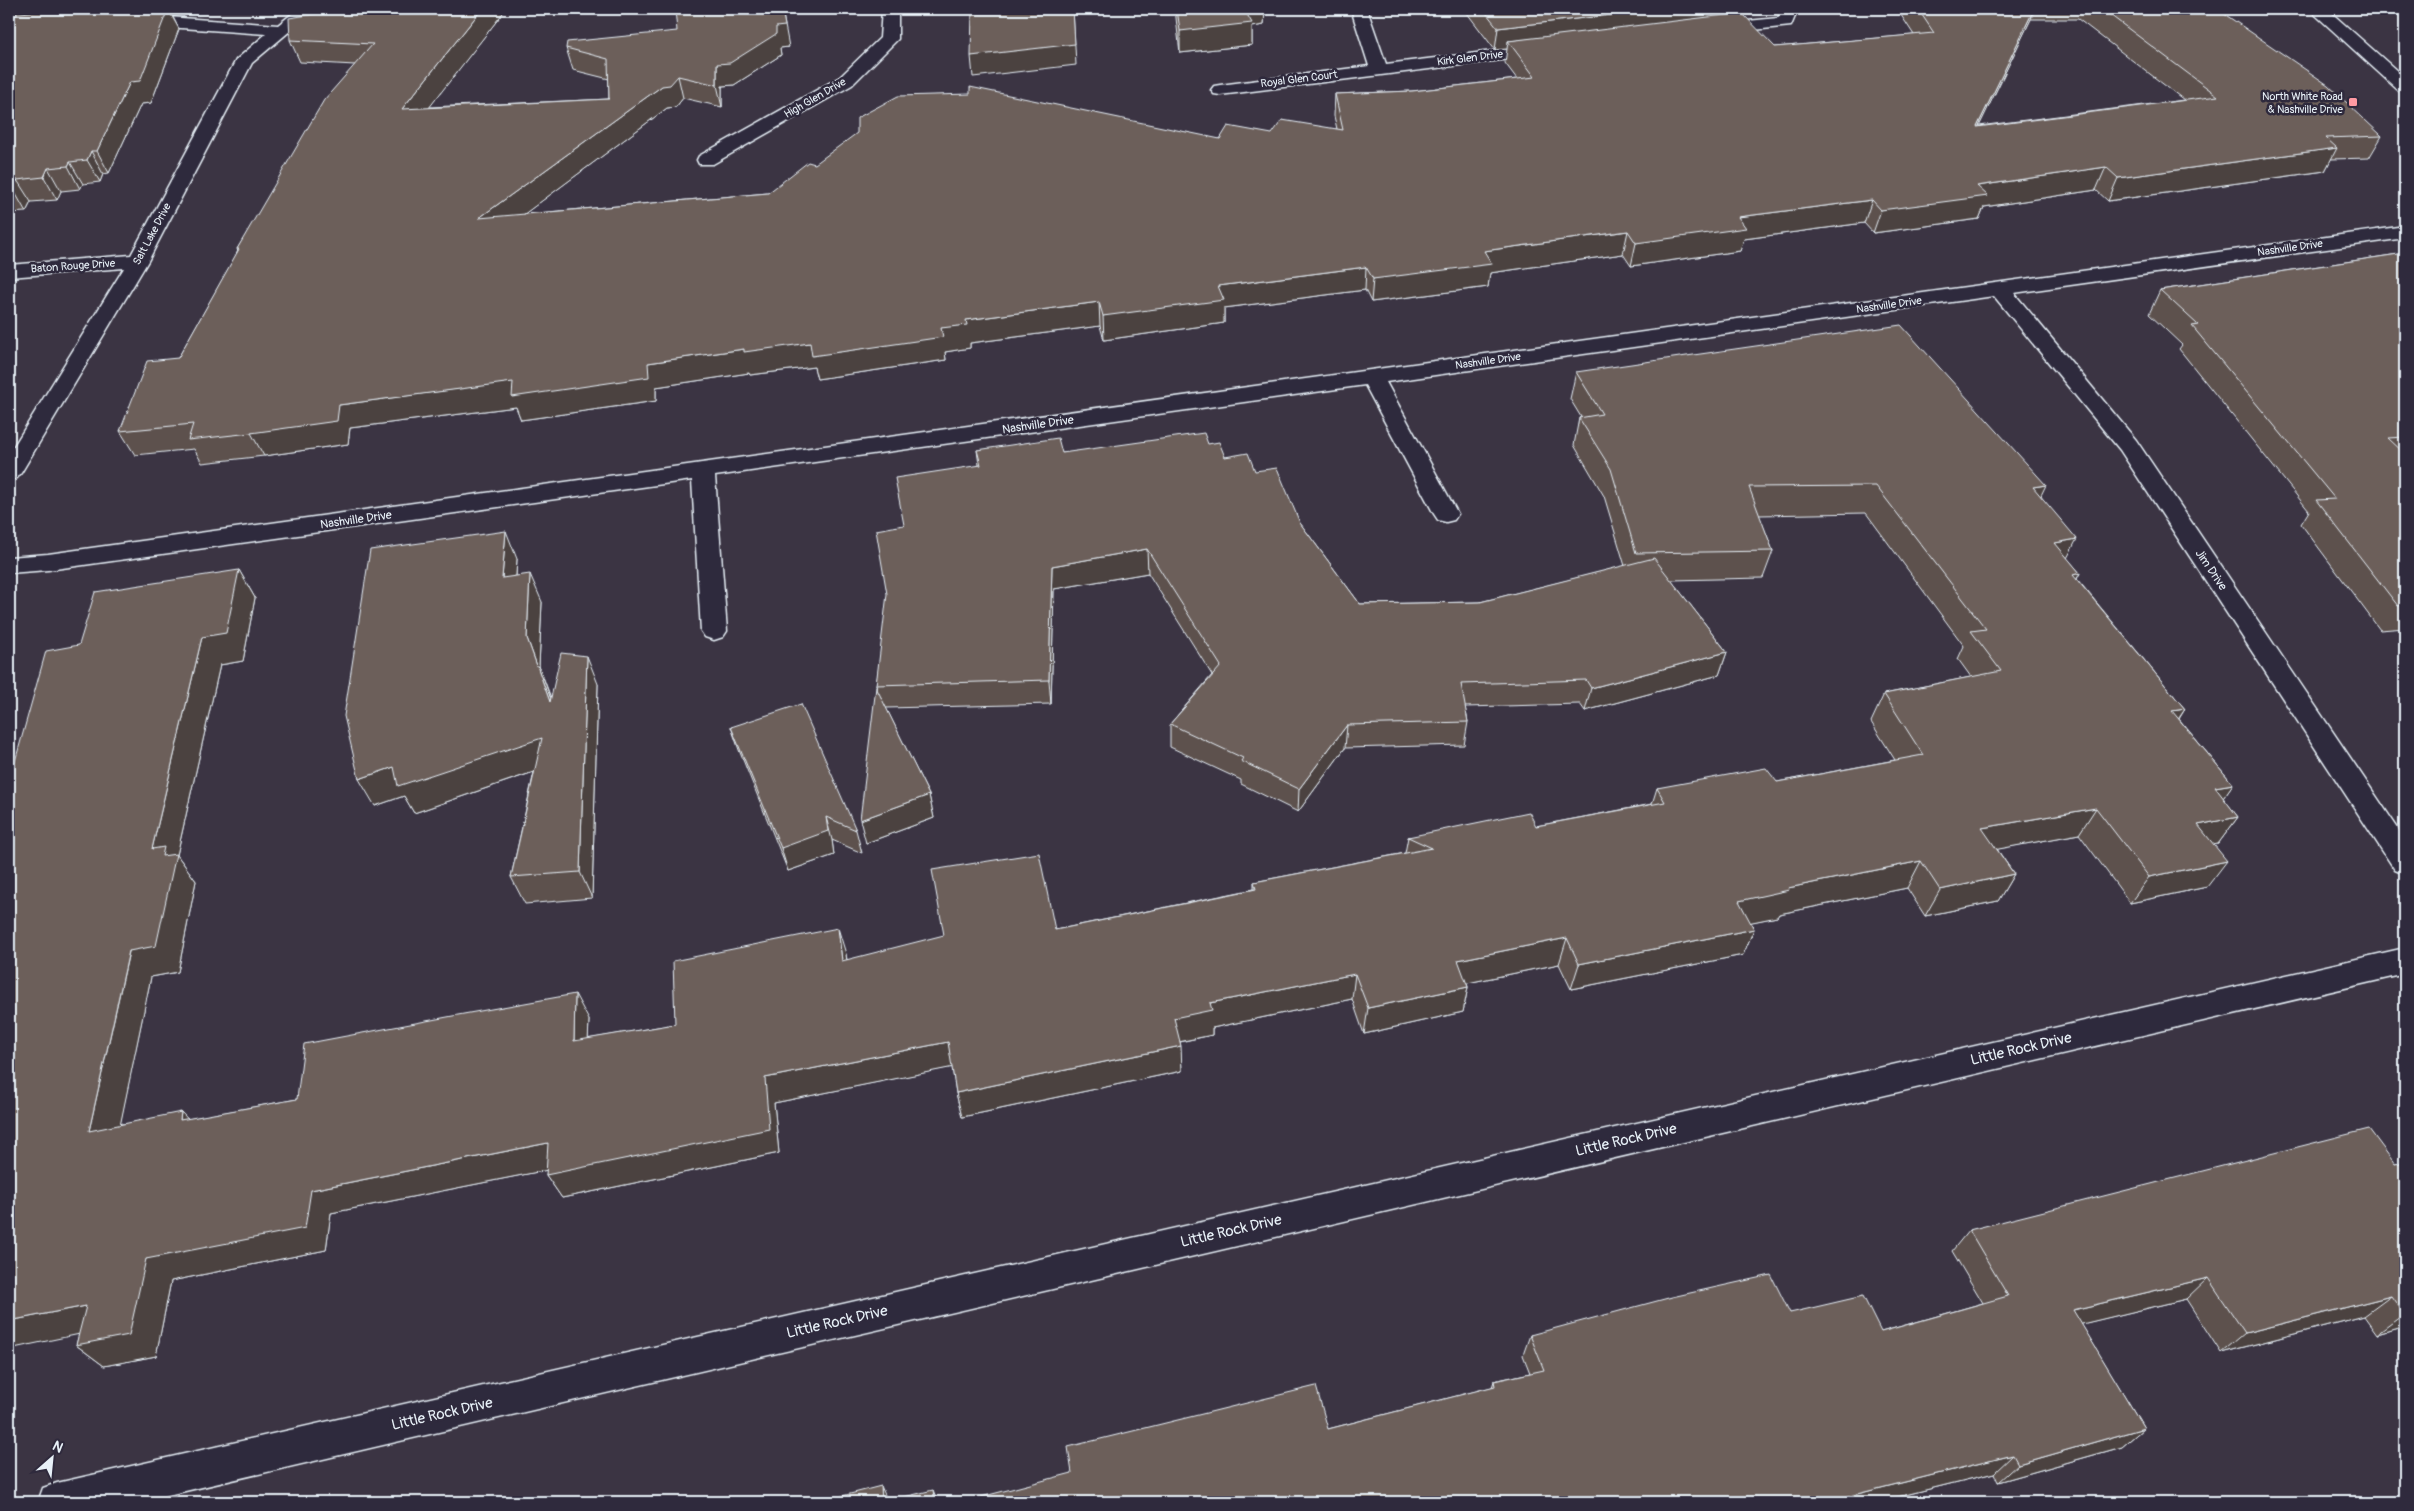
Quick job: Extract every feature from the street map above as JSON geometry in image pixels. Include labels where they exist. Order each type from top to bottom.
[{"type":"street","name":"Salt Lake Drive","points":[[9,473],[138,261],[245,60],[279,30],[308,9]]},
{"type":"street","name":"High Glen Drive","points":[[706,160],[846,81],[889,39],[890,9]]},
{"type":"street","points":[[1359,9],[1379,69]]},
{"type":"street","points":[[1696,32],[1786,22],[1790,9]]},
{"type":"street","points":[[2317,9],[2405,87]]},
{"type":"street","points":[[123,18],[279,30]]},
{"type":"street","name":"Kirk Glen Drive","points":[[1379,69],[1558,48]]},
{"type":"street","name":"Royal Glen Court","points":[[1220,90],[1379,69]]},
{"type":"street","name":"Nashville Drive","points":[[9,565],[58,561],[703,472],[2405,232]]},
{"type":"street","name":"Baton Rouge Drive","points":[[9,272],[68,264],[138,261]]},
{"type":"street","name":"Jim Drive","points":[[2000,290],[2128,445],[2405,862]]},
{"type":"street","points":[[1373,378],[1446,514]]},
{"type":"street","points":[[703,472],[714,631]]},
{"type":"street","name":"Little Rock Drive","points":[[57,1502],[2405,961]]},
{"type":"building","points":[[64,9],[168,9],[140,81],[130,82],[97,151],[91,151],[87,160],[70,162],[68,166],[48,168],[44,177],[17,180],[13,189],[9,190],[9,14]]},
{"type":"building","points":[[346,9],[482,9],[402,109],[609,99],[608,59],[566,48],[567,42],[677,31],[675,9],[782,9],[785,26],[776,27],[776,34],[730,63],[717,64],[717,85],[678,76],[670,85],[662,86],[479,218],[768,193],[808,162],[815,164],[857,133],[857,118],[898,96],[970,94],[970,87],[1220,139],[1228,126],[1272,134],[1282,120],[1343,130],[1335,94],[1412,91],[1535,77],[1508,41],[1742,13],[1775,47],[1934,33],[1918,9],[2034,9],[1977,127],[2218,96],[2102,9],[2217,9],[2328,85],[2382,136],[2326,138],[2337,148],[2118,178],[2106,167],[1977,186],[1988,196],[1881,210],[1872,200],[1738,217],[1746,228],[1636,243],[1628,231],[1484,251],[1492,264],[1373,279],[1366,267],[1218,286],[1224,300],[1103,316],[1099,302],[966,320],[967,325],[941,328],[943,337],[812,356],[810,343],[744,352],[744,349],[648,363],[649,377],[512,397],[513,382],[339,405],[337,421],[251,433],[188,440],[193,424],[120,431],[147,361],[178,358],[239,249],[237,249],[324,100],[373,44],[290,40],[289,18]]},
{"type":"building","points":[[972,9],[1073,9],[1075,44],[971,56]]},
{"type":"building","points":[[1177,9],[1244,9],[1252,23],[1180,31]]},
{"type":"building","points":[[1483,9],[1662,9],[1498,28]]},
{"type":"building","points":[[2405,253],[2405,437],[2388,438],[2405,454],[2405,605],[2398,606],[2316,500],[2335,499],[2192,326],[2198,325],[2160,290]]},
{"type":"building","points":[[1901,325],[2046,485],[2033,487],[2077,539],[2055,543],[2080,573],[2073,575],[2185,709],[2172,711],[2233,784],[2215,787],[2238,817],[2198,825],[2227,861],[2149,877],[2096,808],[1982,828],[2014,874],[1940,890],[1921,861],[1788,888],[1789,890],[1739,901],[1754,929],[1579,964],[1567,938],[1458,960],[1468,987],[1368,1008],[1355,974],[1210,1003],[1212,1010],[1174,1018],[1181,1046],[956,1093],[948,1042],[765,1078],[769,1129],[546,1175],[548,1143],[311,1190],[305,1228],[146,1259],[129,1335],[76,1345],[86,1306],[9,1321],[9,773],[11,765],[14,765],[46,651],[79,645],[95,592],[239,570],[226,633],[202,637],[152,849],[164,847],[162,856],[176,854],[156,946],[129,951],[89,1131],[181,1112],[180,1120],[297,1099],[304,1044],[458,1015],[575,994],[574,1041],[675,1024],[673,961],[838,928],[842,961],[944,935],[932,870],[1039,853],[1055,930],[1256,889],[1254,882],[1432,848],[1408,837],[1529,812],[1536,826],[1665,802],[1657,788],[1766,768],[1777,782],[1923,755],[1884,694],[2001,671],[1971,631],[1986,629],[1876,486],[1749,487],[1773,551],[1636,553],[1611,469],[1579,418],[1602,414],[1576,372]]},
{"type":"building","points":[[1204,433],[1208,444],[1219,442],[1225,457],[1248,453],[1255,471],[1277,468],[1300,523],[1360,604],[1480,602],[1654,558],[1727,652],[1591,688],[1586,680],[1461,684],[1468,722],[1347,725],[1299,789],[1241,761],[1243,758],[1170,724],[1221,666],[1147,549],[1052,566],[1049,680],[876,685],[887,594],[876,530],[904,525],[895,478],[981,465],[977,450],[1058,438],[1062,453]]},
{"type":"building","points":[[506,531],[502,578],[530,574],[527,638],[550,702],[561,653],[587,656],[580,872],[511,877],[542,738],[398,786],[394,767],[359,779],[344,716],[370,550]]},
{"type":"building","points":[[876,687],[929,795],[860,820]]},
{"type":"building","points":[[801,704],[856,830],[826,817],[828,831],[781,848],[731,727]]},
{"type":"building","points":[[2369,1129],[2395,1164],[2405,1162],[2404,1314],[2391,1296],[2245,1333],[2208,1278],[2073,1310],[2144,1428],[2018,1464],[2013,1455],[1825,1502],[962,1502],[1072,1473],[1068,1447],[1316,1386],[1328,1429],[1495,1386],[1494,1381],[1544,1370],[1530,1335],[1672,1297],[1771,1275],[1790,1313],[1863,1296],[1881,1332],[2008,1296],[1969,1230]]},
{"type":"building","points":[[881,1486],[882,1502],[819,1502]]},
{"type":"building","points":[[933,1490],[935,1502],[883,1502]]},
{"type":"place","name":"North White Road & Nashville Drive","points":[[2353,102]]}]
